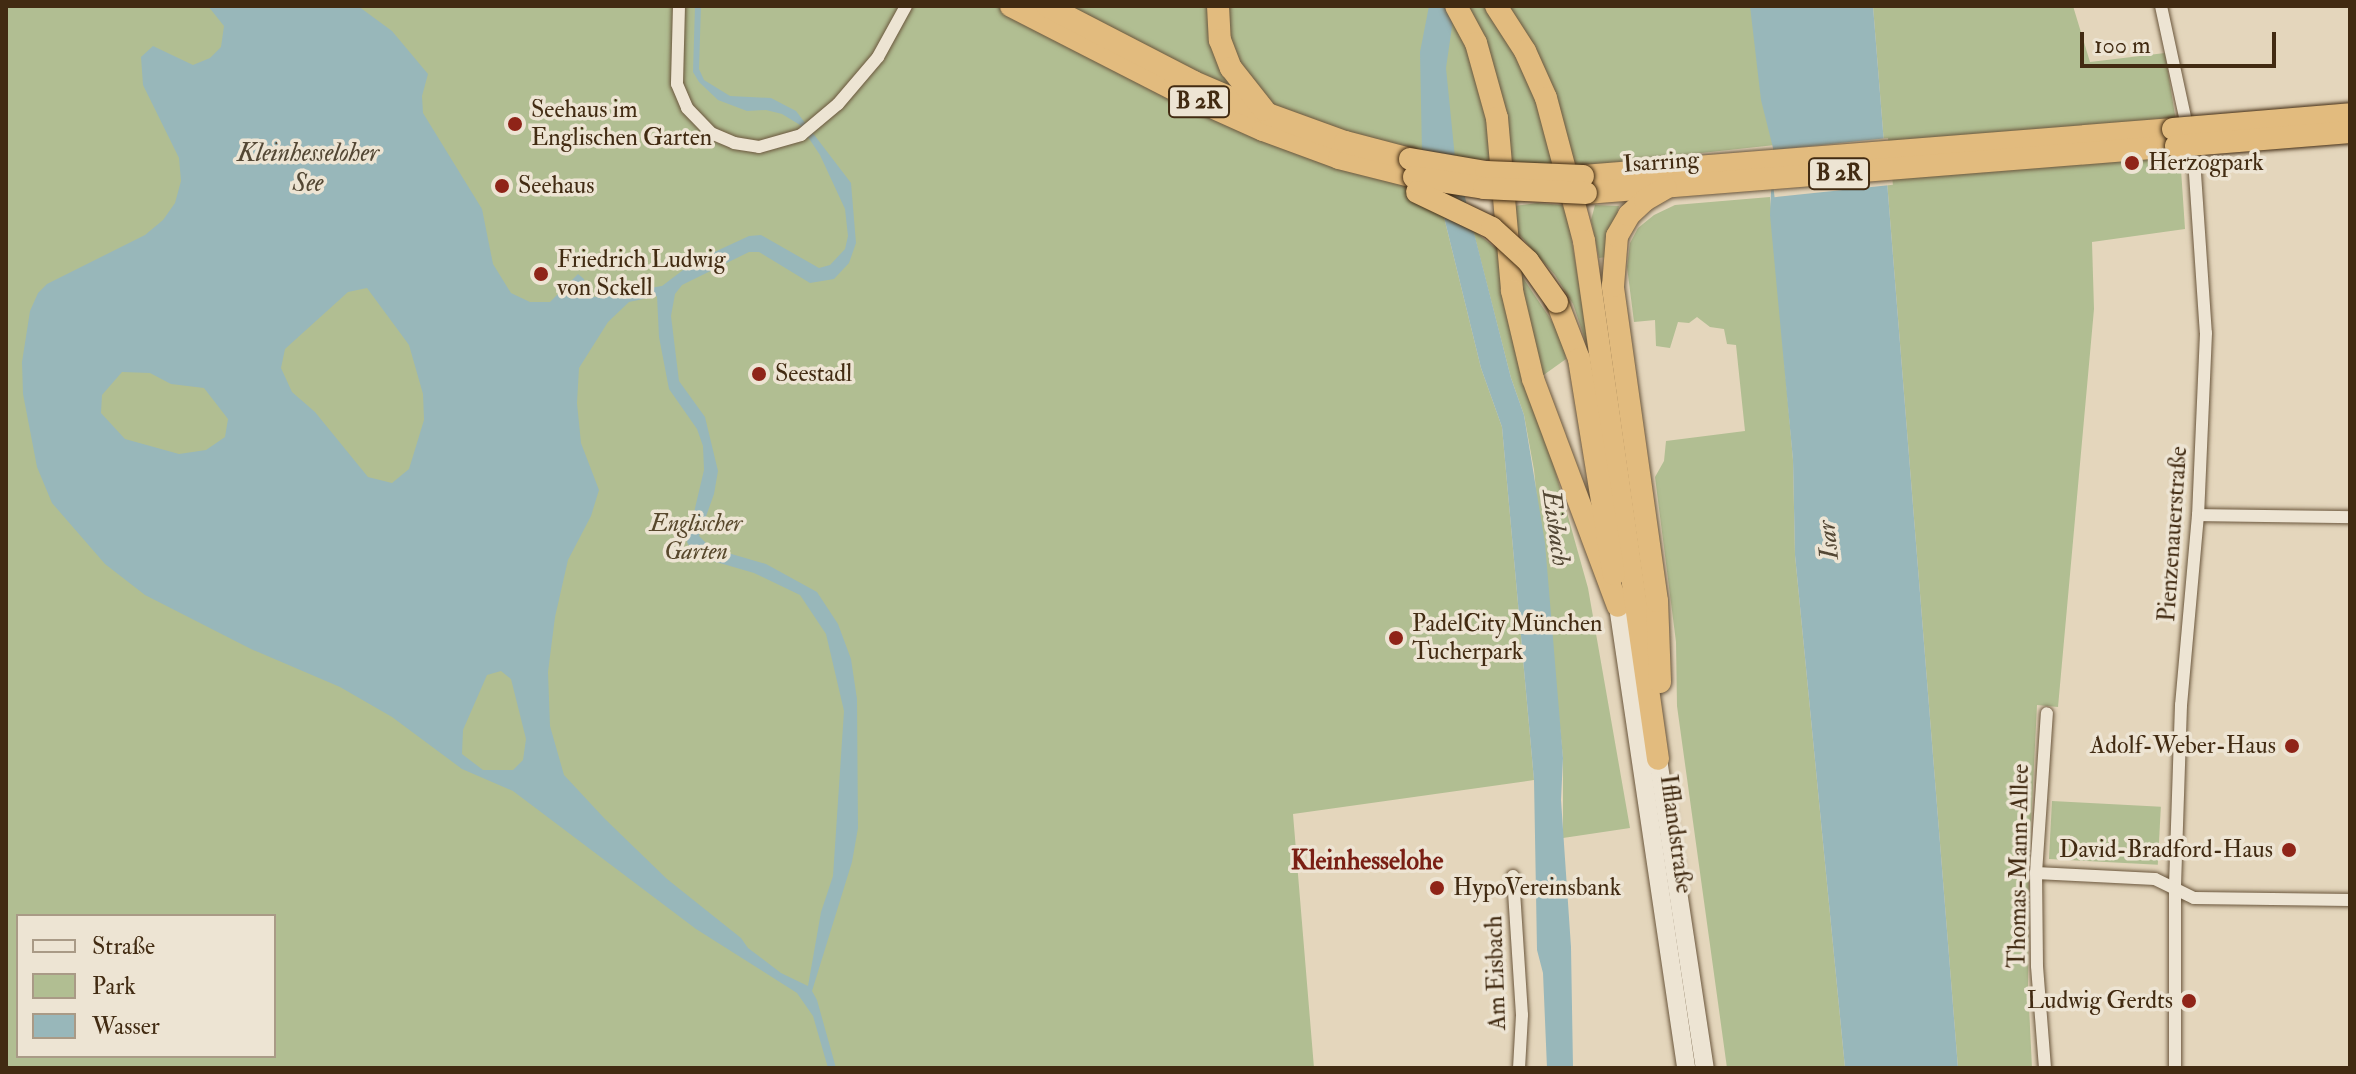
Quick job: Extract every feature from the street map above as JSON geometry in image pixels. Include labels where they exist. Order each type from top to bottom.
[{"type":"highway","name":"Isarring","points":[[1011,6],[1187,96],[1317,150],[1387,171],[1484,188],[1677,182],[2175,138],[2350,132]]},
{"type":"highway","name":"Isarring","points":[[1047,6],[1194,82],[1268,114],[1345,142],[1414,176]]},
{"type":"highway","points":[[1218,6],[1220,40],[1231,68],[1268,114]]},
{"type":"highway","points":[[1496,6],[1525,51],[1546,98],[1584,241],[1658,759]]},
{"type":"highway","points":[[1460,11],[1487,73],[1497,118],[1512,291],[1533,379],[1618,606]]},
{"type":"highway","name":"Isarring","points":[[2175,138],[2350,114]]},
{"type":"highway","points":[[1414,176],[1492,228],[1528,261],[1557,302],[1579,359],[1618,606]]},
{"type":"highway","points":[[1658,759],[1661,708],[1657,601],[1613,286],[1617,236],[1629,215],[1677,182]]},
{"type":"main road","name":"Ifflandstraße","points":[[1618,606],[1686,1068]]},
{"type":"main road","name":"Ifflandstraße","points":[[1658,759],[1705,1068]]},
{"type":"street","points":[[679,6],[677,84],[690,112],[711,133],[734,143],[759,147],[801,135],[853,89],[878,57],[906,6]]},
{"type":"street","name":"Pienzenauerstraße","points":[[2161,6],[2186,113],[2202,233],[2206,333],[2198,515],[2181,705],[2175,889],[2175,1068]]},
{"type":"street","points":[[2198,515],[2350,517]]},
{"type":"street","name":"Thomas-Mann-Allee","points":[[2045,1068],[2037,966],[2036,873],[2047,713]]},
{"type":"street","points":[[2036,873],[2155,879],[2194,898],[2350,900]]},
{"type":"street","name":"Am Eisbach","points":[[1513,876],[1522,1015],[1519,1068]]},
{"type":"green space","name":"Englischer Garten","points":[[6,6],[1762,6],[1775,145],[1581,166],[1455,158],[1444,217],[1481,368],[1502,427],[1534,780],[1293,814],[1314,1068],[6,1068]]},
{"type":"green space","points":[[1873,6],[2073,6],[2090,62],[2165,53],[2179,140],[2185,229],[2092,242],[2094,309],[2058,707],[2037,705],[2029,865],[2028,986],[2032,1068],[1958,1068]]},
{"type":"green space","points":[[1770,197],[1793,460],[1795,555],[1845,1068],[1727,1068],[1677,706],[1676,642],[1655,477],[1664,461],[1666,441],[1745,431],[1736,345],[1727,344],[1724,329],[1710,327],[1697,317],[1689,323],[1678,322],[1670,348],[1656,346],[1655,320],[1634,322],[1627,267],[1630,243],[1638,228],[1654,215],[1675,205]]},
{"type":"green space","points":[[1537,203],[1562,205],[1567,212],[1591,357],[1573,304],[1555,275],[1517,232],[1514,206]]},
{"type":"green space","points":[[1595,205],[1619,206],[1606,257],[1599,258],[1591,220]]},
{"type":"green space","points":[[1473,230],[1503,254],[1521,275],[1562,336],[1566,359],[1531,384],[1588,588],[1630,828],[1563,838],[1563,758],[1534,470],[1524,415],[1511,378]]},
{"type":"green space","points":[[2052,801],[2161,807],[2158,865],[2049,859]]},
{"type":"water","name":"Kleinhesseloher See","points":[[208,6],[358,6],[392,31],[428,74],[422,96],[423,113],[482,209],[493,264],[511,293],[530,302],[550,302],[578,274],[584,279],[585,292],[594,297],[662,286],[695,261],[749,236],[761,235],[819,268],[830,265],[845,249],[848,236],[845,209],[820,155],[800,125],[782,114],[766,110],[747,111],[718,100],[699,82],[693,72],[695,6],[701,6],[699,69],[704,80],[730,96],[771,98],[796,111],[851,183],[856,243],[849,263],[834,279],[810,283],[759,252],[749,252],[682,285],[675,294],[671,316],[679,381],[705,417],[718,471],[714,494],[699,536],[711,548],[766,564],[817,592],[838,624],[851,659],[857,699],[858,828],[852,862],[812,991],[836,1068],[828,1068],[813,1016],[797,993],[696,929],[513,791],[462,769],[392,717],[340,687],[251,649],[145,595],[105,564],[52,503],[37,467],[23,394],[22,362],[30,311],[38,293],[47,284],[145,235],[163,220],[175,203],[181,181],[179,158],[143,85],[141,57],[153,46],[193,65],[210,58],[221,47],[224,26]],"holes":[[[367,288],[409,345],[423,394],[424,420],[409,469],[392,483],[368,477],[315,412],[292,392],[281,368],[285,349],[348,292]],[[657,296],[659,337],[669,389],[697,429],[703,446],[704,470],[687,542],[692,551],[706,559],[754,573],[800,595],[826,634],[844,711],[833,876],[821,912],[808,986],[781,973],[748,948],[741,938],[667,879],[605,819],[564,775],[550,726],[548,672],[555,617],[568,560],[591,516],[599,490],[581,443],[577,403],[579,368],[608,322],[629,302]],[[122,372],[150,373],[171,384],[204,388],[228,419],[225,437],[206,450],[179,454],[125,439],[101,413],[102,395]],[[501,671],[511,679],[526,739],[523,760],[513,770],[483,770],[462,754],[463,730],[487,675]]]},
{"type":"water","points":[[1429,6],[1455,6],[1446,68],[1455,158],[1511,378],[1524,415],[1545,543],[1563,758],[1561,800],[1571,947],[1573,1068],[1547,1068],[1543,973],[1537,950],[1534,780],[1502,427],[1481,368],[1444,217],[1422,153],[1420,52]]},
{"type":"water","name":"Isar","points":[[1750,6],[1873,6],[1958,1068],[1845,1068],[1795,555],[1793,460],[1770,215],[1773,148],[1761,100]]},
{"type":"pier","points":[[1888,138],[1893,185],[1775,197],[1770,150]]},
{"type":"place","name":"Seehaus im Englischen Garten","points":[[515,124]]},
{"type":"place","name":"Herzogpark","points":[[2132,163]]},
{"type":"place","name":"Seehaus","points":[[502,186]]},
{"type":"place","name":"Friedrich Ludwig von Sckell","points":[[541,274]]},
{"type":"place","name":"Seestadl","points":[[759,374]]},
{"type":"place","name":"PadelCity München Tucherpark","points":[[1396,638]]},
{"type":"place","name":"Adolf-Weber-Haus","points":[[2292,746]]},
{"type":"place","name":"David-Bradford-Haus","points":[[2289,850]]},
{"type":"place","name":"HypoVereinsbank","points":[[1437,888]]},
{"type":"place","name":"Ludwig Gerdts","points":[[2189,1001]]},
{"type":"district","name":"Kleinhesselohe","points":[[1367,862]]},
{"type":"water label","name":"Eisbach","points":[[1555,528]]}]
